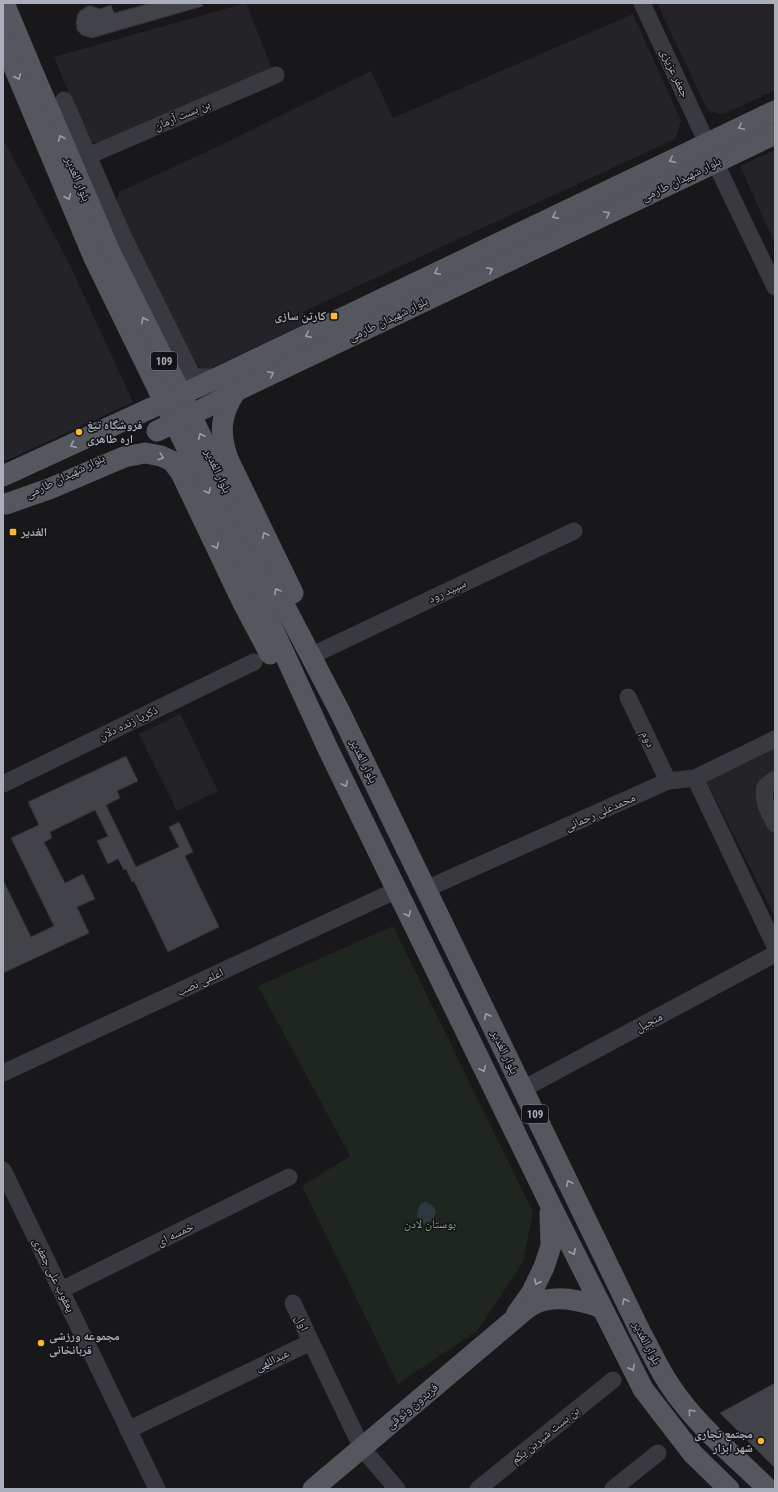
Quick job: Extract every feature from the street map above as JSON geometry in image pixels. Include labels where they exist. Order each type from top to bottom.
[{"type":"main road","name":"بلوار الغدیر","points":[[4,3],[109,250],[179,390],[253,545],[340,712],[640,1331],[671,1387],[708,1432],[768,1489]]},
{"type":"main road","points":[[14,3],[29,46],[32,70]]},
{"type":"main road","name":"بلوار الغدیر","points":[[3,41],[94,258],[240,557],[328,749],[550,1204],[643,1389],[693,1454],[725,1487]]},
{"type":"main road","name":"بلوار شهیدان طارمی","points":[[3,476],[220,377],[775,111]]},
{"type":"main road","name":"بلوار شهیدان طارمی","points":[[4,505],[157,432],[236,391],[775,134]]},
{"type":"main road","points":[[707,143],[715,162]]},
{"type":"main road","points":[[236,391],[224,414],[222,428],[224,448],[306,619],[340,712]]},
{"type":"main road","points":[[4,505],[48,489],[124,457],[145,453],[161,456],[172,461],[181,473],[242,601],[277,668],[328,749]]},
{"type":"main road","points":[[511,1322],[532,1292],[552,1246],[550,1204]]},
{"type":"main road","points":[[511,1322],[534,1304],[552,1299],[572,1299],[588,1302],[602,1308]]},
{"type":"main road","name":"فریدون وثوقی","points":[[313,1489],[511,1322]]},
{"type":"street","name":"جعفر عزیزی","points":[[642,3],[707,143]]},
{"type":"street","name":"بن بست آرمان","points":[[88,156],[276,75]]},
{"type":"street","points":[[64,100],[122,234],[192,375],[200,377],[220,377]]},
{"type":"street","points":[[715,162],[775,287]]},
{"type":"street","name":"سپید رود","points":[[319,652],[574,531]]},
{"type":"street","name":"ذکریا زنده دلان","points":[[3,784],[254,662]]},
{"type":"street","name":"دوم","points":[[628,697],[668,781]]},
{"type":"street","name":"محمدعلی رحمانی","points":[[426,889],[668,781],[696,778],[775,739]]},
{"type":"street","points":[[696,778],[775,946]]},
{"type":"street","points":[[775,779],[765,787],[764,793],[766,804],[775,824]]},
{"type":"street","name":"اعلمی نصب","points":[[3,1074],[397,890]]},
{"type":"street","name":"منجیل","points":[[523,1089],[775,954]]},
{"type":"street","name":"یعقوب علی جعفری","points":[[3,1170],[157,1489]]},
{"type":"street","name":"خمسه ای","points":[[61,1290],[289,1177]]},
{"type":"street","name":"اول","points":[[293,1303],[311,1342]]},
{"type":"street","points":[[311,1342],[362,1448],[397,1489]]},
{"type":"street","name":"عبداللهی","points":[[128,1430],[311,1342]]},
{"type":"street","name":"بن بست شیرین یکم","points":[[478,1489],[612,1380]]},
{"type":"street","points":[[613,1489],[658,1453]]},
{"type":"shaded area","points":[[246,3],[273,71],[101,144],[89,142],[54,57]]},
{"type":"shaded area","points":[[657,3],[775,3],[775,90],[724,114],[708,111]]},
{"type":"shaded area","points":[[633,14],[681,121],[675,139],[303,312],[308,322],[207,370],[192,364],[116,204],[119,192],[219,146],[371,71],[393,118]]},
{"type":"shaded area","points":[[3,139],[69,263],[133,402],[3,462]]},
{"type":"shaded area","points":[[775,150],[775,244],[740,166]]},
{"type":"shaded area","points":[[180,714],[218,791],[177,811],[139,734]]},
{"type":"shaded area","points":[[775,739],[775,917],[703,774]]},
{"type":"shaded area","points":[[425,1202],[433,1206],[436,1213],[431,1222],[424,1224],[419,1220],[417,1214],[420,1204]]},
{"type":"green space","name":"بوستان لادن","points":[[393,926],[533,1212],[523,1262],[478,1330],[398,1384],[302,1186],[350,1156],[258,986]]},
{"type":"building","points":[[151,3],[202,3],[203,6],[92,38],[82,35],[77,30],[76,22],[78,14],[88,6],[100,9],[111,5],[114,13]]},
{"type":"building","points":[[126,756],[138,781],[117,791],[120,798],[106,805],[136,867],[179,847],[169,827],[179,822],[193,852],[185,856],[219,927],[168,952],[134,881],[132,882],[126,869],[124,870],[118,859],[108,864],[97,841],[108,836],[95,810],[50,832],[52,838],[44,842],[65,883],[83,874],[95,899],[77,907],[89,933],[3,973],[3,880],[31,937],[54,926],[11,838],[39,825],[28,802]]},
{"type":"building","name":"مجتمع تجاری شهر ابزار","points":[[775,1383],[775,1468],[720,1413]]},
{"type":"place","name":"کارتن سازی","points":[[334,316]]},
{"type":"place","name":"فروشگاه تیغ اره طاهری","points":[[79,432]]},
{"type":"place","name":"الغدیر","points":[[13,532]]},
{"type":"place","name":"مجموعه ورزشی قربانخانی","points":[[41,1343]]},
{"type":"place","name":"مجتمع تجاری شهر ابزار","points":[[761,1441]]}]
